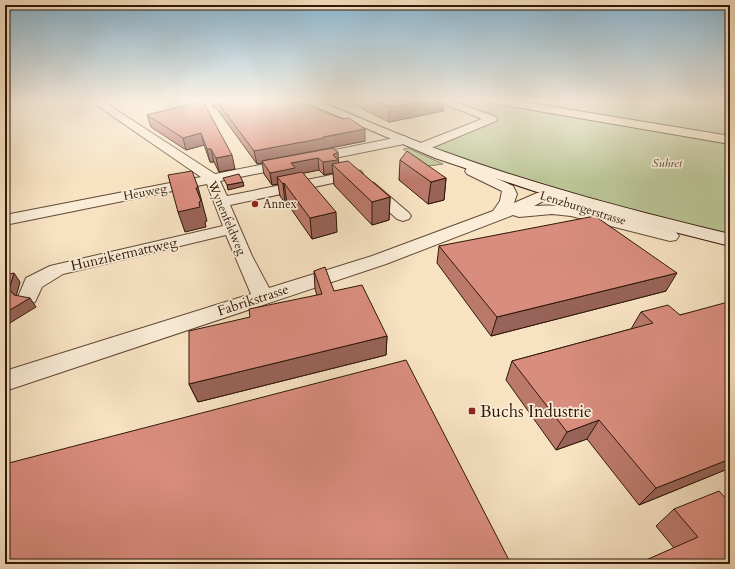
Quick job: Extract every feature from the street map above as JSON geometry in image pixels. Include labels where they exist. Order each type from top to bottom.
[{"type":"highway","points":[[606,127],[730,150]]},
{"type":"highway","points":[[644,127],[730,140]]},
{"type":"highway","points":[[672,127],[730,136]]},
{"type":"main road","name":"Lenzburgerstrasse","points":[[371,127],[440,155],[670,236],[730,250]]},
{"type":"main road","name":"Lenzburgerstrasse","points":[[440,155],[442,158],[472,171],[546,193],[730,240]]},
{"type":"street","name":"Wynenfeldweg","points":[[134,127],[212,178],[232,229],[263,297]]},
{"type":"street","points":[[422,148],[474,127]]},
{"type":"street","name":"Heuweg","points":[[5,220],[404,140]]},
{"type":"street","points":[[333,154],[403,216]]},
{"type":"street","points":[[472,171],[508,189],[510,194],[508,201],[499,214]]},
{"type":"street","points":[[221,202],[356,174]]},
{"type":"street","name":"Fabrikstrasse","points":[[5,381],[379,260],[499,214],[546,193]]},
{"type":"street","name":"Fabrikstrasse","points":[[499,214],[552,209],[572,211],[670,236]]},
{"type":"street","name":"Hunzikermattweg","points":[[28,297],[33,283],[58,270],[232,229]]},
{"type":"green space","name":"Suhret","points":[[473,127],[730,127],[730,245],[422,147]]},
{"type":"green space","points":[[408,148],[443,164],[428,166],[403,149]]},
{"type":"building","points":[[165,127],[217,127],[232,155],[216,158],[211,149],[207,149],[201,133],[183,138]]},
{"type":"building","points":[[236,127],[361,127],[365,129],[323,137],[324,138],[254,151]]},
{"type":"building","points":[[333,148],[338,152],[333,155],[338,160],[323,162],[318,158],[291,163],[295,168],[270,173],[262,161]]},
{"type":"building","points":[[407,151],[446,178],[431,182],[400,160]]},
{"type":"building","points":[[348,161],[390,197],[372,202],[332,164]]},
{"type":"building","points":[[192,171],[198,187],[196,188],[201,201],[199,202],[200,207],[178,212],[168,175]]},
{"type":"building","points":[[302,172],[336,212],[310,218],[284,183],[283,184],[277,177]]},
{"type":"building","points":[[239,174],[243,182],[227,185],[223,178]]},
{"type":"building","points":[[595,216],[677,273],[497,317],[439,246]]},
{"type":"building","points":[[325,267],[334,291],[362,285],[387,336],[189,384],[189,331],[250,317],[249,309],[322,294],[314,271]]},
{"type":"building","points":[[14,273],[9,289],[14,295],[30,298],[5,313],[5,275]]},
{"type":"building","points":[[728,302],[730,303],[730,459],[656,488],[599,420],[567,432],[512,361],[653,323],[641,312],[668,305],[680,315]]},
{"type":"building","points":[[406,360],[511,564],[5,564],[5,464]]},
{"type":"building","points":[[719,491],[730,503],[730,564],[637,564],[698,537],[674,509]]},
{"type":"place","name":"Annex","points":[[255,204]]},
{"type":"place","name":"Buchs Industrie","points":[[472,411]]}]
